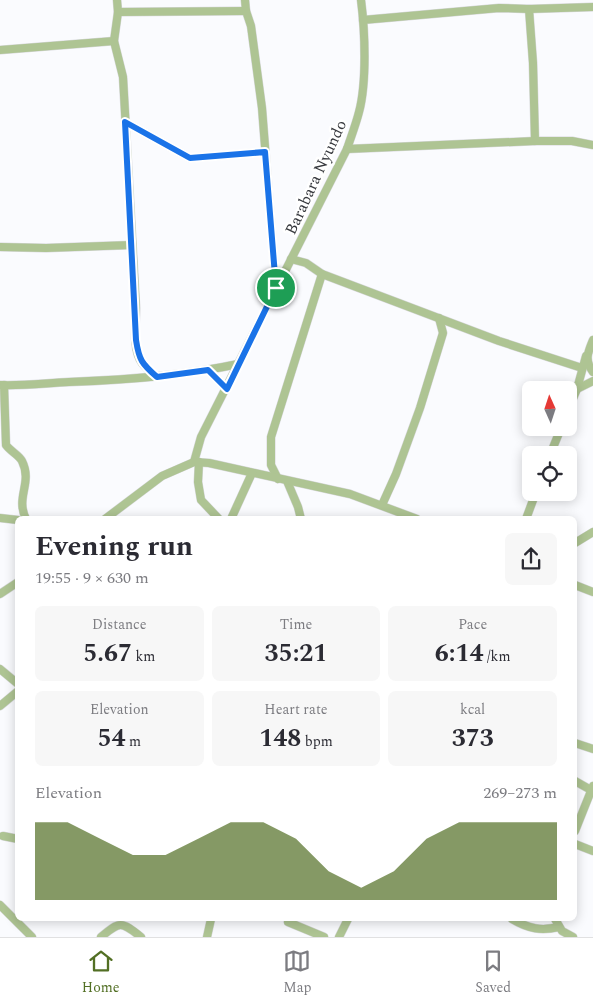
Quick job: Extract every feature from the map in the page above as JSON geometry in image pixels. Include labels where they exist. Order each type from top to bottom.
[{"type":"street","points":[[117,0],[118,12],[114,40],[123,77],[136,340],[138,356],[143,364],[157,377]]},
{"type":"street","points":[[245,0],[251,26],[262,108],[276,288]]},
{"type":"street","name":"Barabara Nyundo","points":[[216,516],[201,500],[197,462],[202,437],[347,149],[360,111],[364,82],[364,20],[361,0]]},
{"type":"street","points":[[364,20],[499,4],[529,9],[593,7]]},
{"type":"street","points":[[529,9],[535,141]]},
{"type":"street","points":[[118,12],[246,11]]},
{"type":"street","points":[[0,50],[114,40]]},
{"type":"street","points":[[125,122],[190,158],[265,152]]},
{"type":"street","points":[[347,149],[535,141],[572,141],[593,145]]},
{"type":"street","points":[[0,247],[46,248],[132,245]]},
{"type":"street","points":[[291,259],[306,263],[322,274],[499,341],[582,368]]},
{"type":"street","points":[[278,479],[271,466],[271,438],[322,274]]},
{"type":"street","points":[[382,505],[396,474],[420,408],[443,333],[439,318]]},
{"type":"street","points":[[443,333],[454,324]]},
{"type":"street","points":[[578,385],[586,356],[593,340]]},
{"type":"street","points":[[586,356],[593,372]]},
{"type":"street","points":[[25,516],[21,503],[26,486],[26,471],[21,459],[6,445],[2,385],[157,377],[238,364]]},
{"type":"street","points":[[208,370],[227,389]]},
{"type":"street","points":[[578,388],[593,381]]},
{"type":"street","points":[[109,516],[162,476],[197,462],[350,494],[410,516]]},
{"type":"street","points":[[232,516],[252,473]]},
{"type":"street","points":[[287,481],[300,516]]},
{"type":"street","points":[[527,516],[533,501]]},
{"type":"street","points":[[0,518],[15,520]]},
{"type":"street","points":[[577,542],[593,532]]},
{"type":"street","points":[[0,594],[15,584]]},
{"type":"street","points":[[577,586],[593,592]]},
{"type":"street","points":[[0,669],[15,682]]},
{"type":"street","points":[[0,706],[15,693]]},
{"type":"street","points":[[577,744],[593,749]]},
{"type":"street","points":[[577,782],[592,788],[577,826]]},
{"type":"street","points":[[3,836],[15,838]]},
{"type":"street","points":[[577,845],[593,851]]},
{"type":"street","points":[[0,905],[15,920]]},
{"type":"street","points":[[16,921],[32,937]]},
{"type":"street","points":[[115,921],[141,937]]},
{"type":"street","points":[[207,937],[211,921]]},
{"type":"street","points":[[340,937],[347,921]]},
{"type":"street","points":[[515,921],[534,929],[559,931],[573,937]]},
{"type":"street","points":[[288,922],[324,937]]},
{"type":"street","points":[[101,937],[115,925],[120,925]]},
{"type":"route","points":[[125,122],[190,158],[265,152],[276,288],[258,327],[245,348],[227,389],[208,370],[157,377],[143,364],[138,356],[136,340],[136,308],[125,122]]}]
